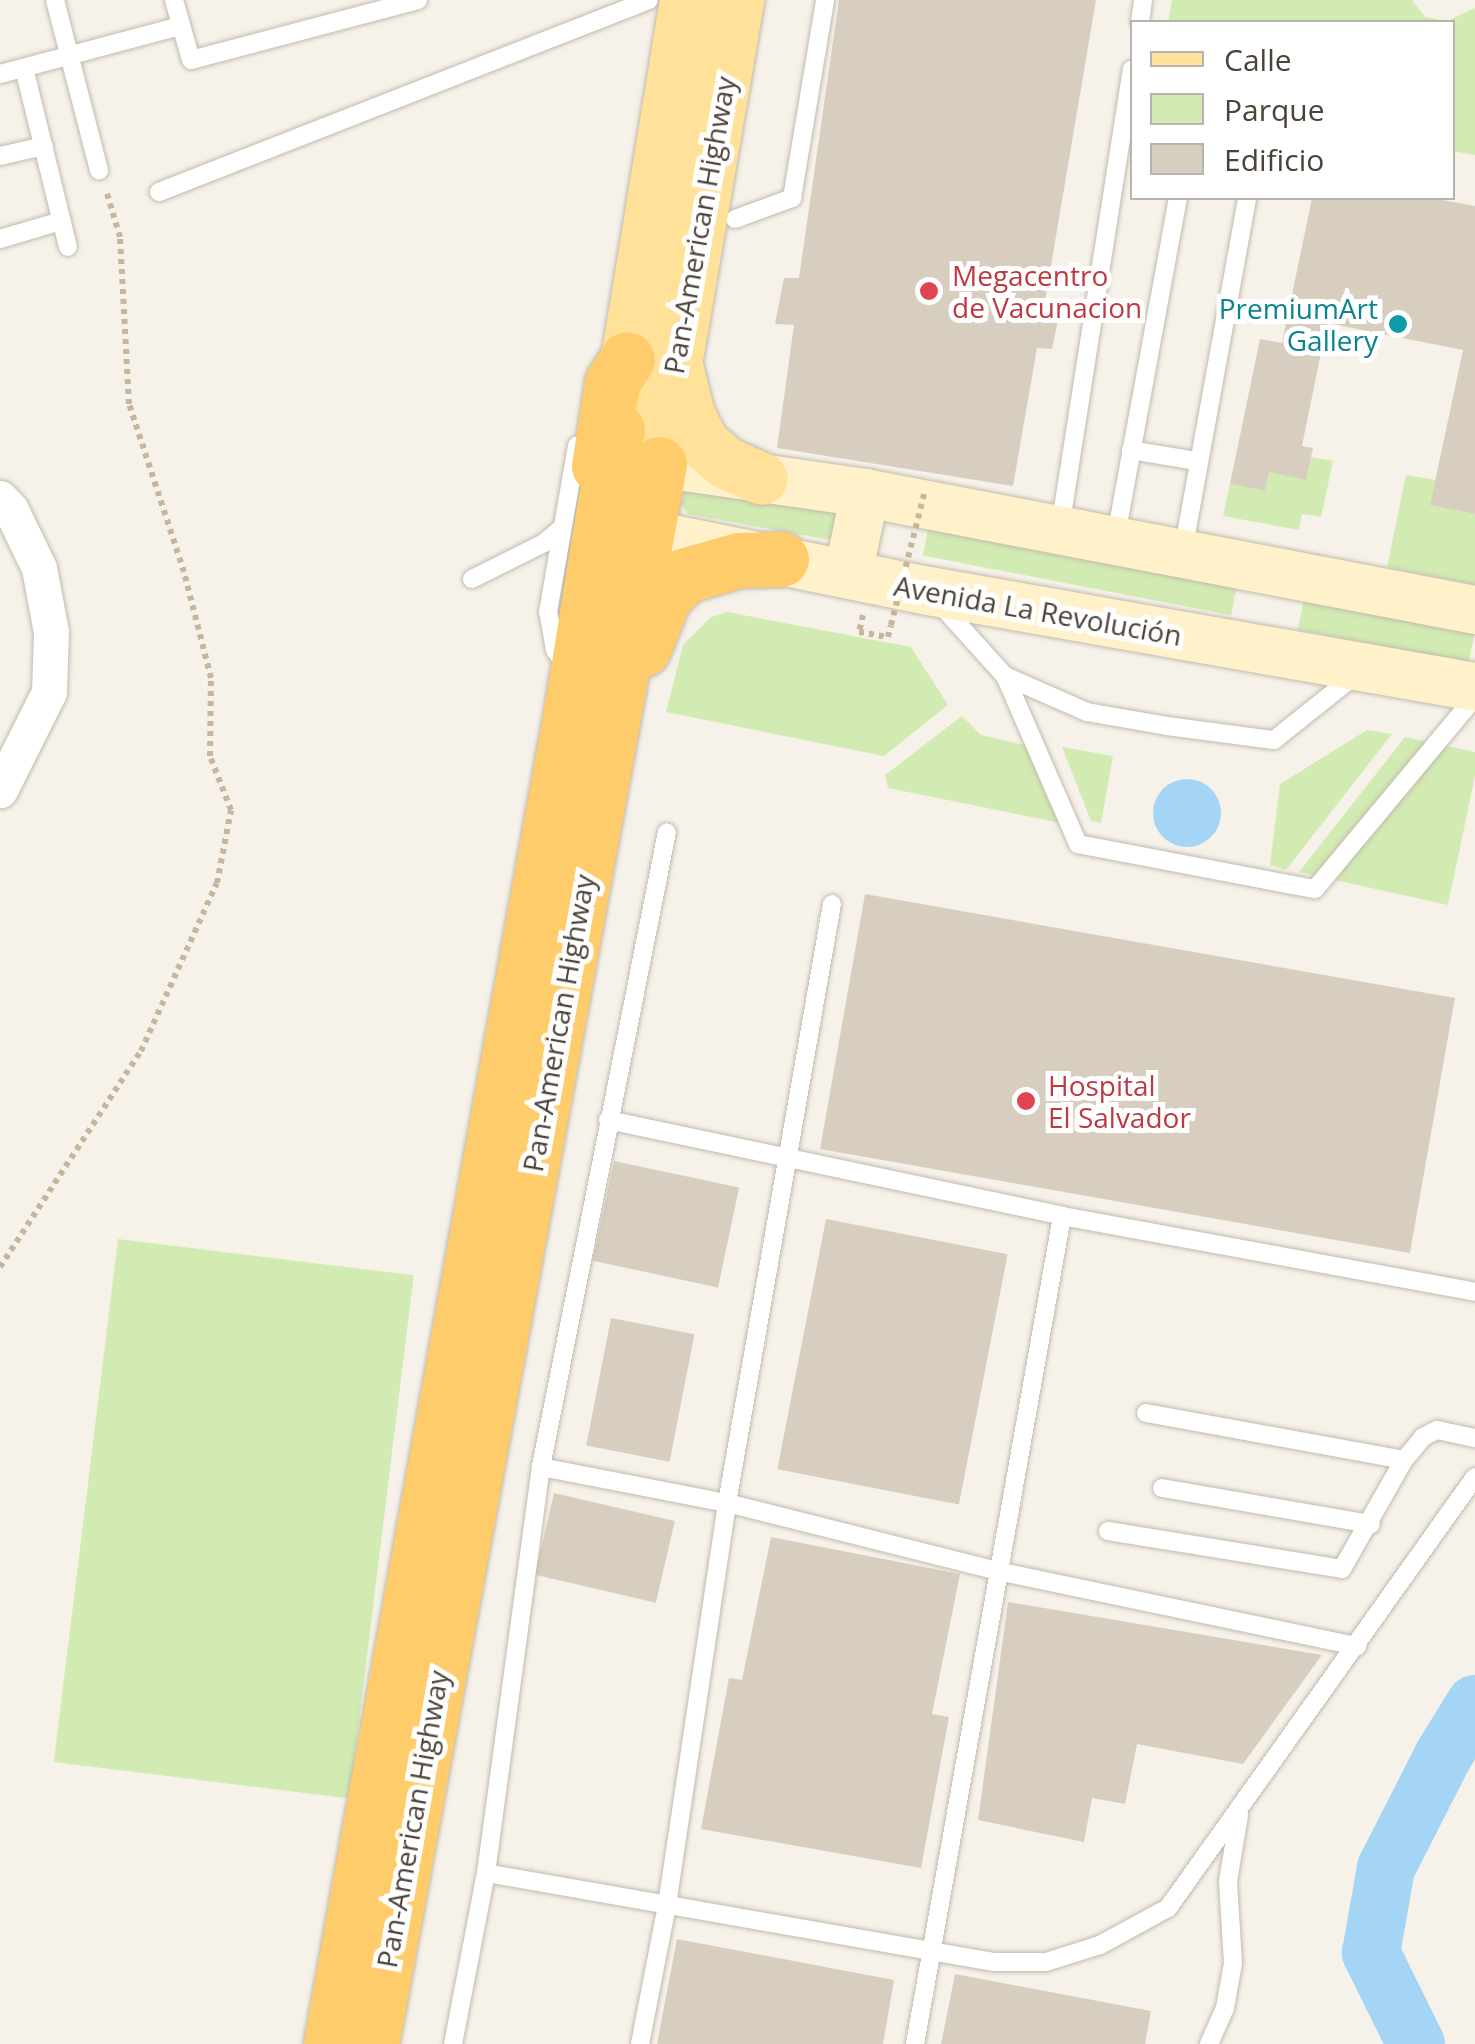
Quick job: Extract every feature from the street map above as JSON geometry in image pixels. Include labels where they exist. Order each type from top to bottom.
[{"type":"highway","name":"Pan-American Highway","points":[[521,1110],[570,687],[603,529],[634,411]]},
{"type":"highway","points":[[570,687],[634,411]]},
{"type":"highway","name":"Pan-American Highway","points":[[332,2044],[442,1536],[521,1110],[608,751],[603,529]]},
{"type":"highway","points":[[608,751],[652,624],[674,584],[719,564],[781,559]]},
{"type":"highway","name":"Pan-American Highway","points":[[371,2044],[442,1536]]},
{"type":"main road","name":"Pan-American Highway","points":[[634,411],[686,0]]},
{"type":"main road","name":"Pan-American Highway","points":[[634,411],[738,0]]},
{"type":"main road","points":[[634,411],[762,479]]},
{"type":"main road","points":[[634,411],[689,415],[702,443],[712,454],[762,479],[866,493],[1475,610]]},
{"type":"main road","points":[[848,574],[866,493]]},
{"type":"main road","name":"Avenida La Revolución","points":[[603,529],[1475,687]]},
{"type":"street","points":[[0,498],[11,510],[39,568],[51,632],[50,692],[0,790]]},
{"type":"lane","points":[[55,0],[100,170]]},
{"type":"lane","points":[[174,0],[190,60],[418,0]]},
{"type":"lane","points":[[158,192],[648,0]]},
{"type":"lane","points":[[736,219],[792,198],[825,0]]},
{"type":"lane","points":[[0,74],[181,26]]},
{"type":"lane","points":[[24,68],[68,248]]},
{"type":"lane","points":[[1060,530],[1130,83]]},
{"type":"lane","points":[[0,156],[44,146]]},
{"type":"lane","points":[[1115,542],[1178,200]]},
{"type":"lane","points":[[1182,556],[1196,461],[1247,200]]},
{"type":"lane","points":[[0,238],[61,220]]},
{"type":"lane","points":[[1131,450],[1196,461]]},
{"type":"lane","points":[[472,580],[544,543],[603,529]]},
{"type":"lane","points":[[929,591],[1005,676],[1078,844],[1315,889],[1475,697]]},
{"type":"lane","points":[[1005,676],[1088,712],[1274,740],[1363,668]]},
{"type":"lane","points":[[454,2044],[486,1873],[542,1467],[667,832]]},
{"type":"lane","points":[[640,2044],[667,1905],[727,1503],[832,904]]},
{"type":"lane","points":[[608,1120],[786,1161],[1062,1216],[1475,1292]]},
{"type":"lane","points":[[915,2044],[1002,1572],[1062,1216]]},
{"type":"lane","points":[[1146,1412],[1404,1460]]},
{"type":"lane","points":[[1108,1531],[1342,1569],[1404,1460],[1430,1431],[1475,1438]]},
{"type":"lane","points":[[542,1467],[727,1503],[1002,1572],[1357,1646]]},
{"type":"lane","points":[[486,1873],[1024,1964],[1100,1945],[1168,1908],[1475,1477]]},
{"type":"lane","points":[[1162,1488],[1371,1524]]},
{"type":"lane","points":[[1209,2044],[1224,2008],[1232,1963],[1228,1881],[1240,1810]]},
{"type":"path","points":[[0,1267],[141,1051],[218,882],[232,810],[210,756],[210,678],[184,572],[128,404],[120,236],[100,170]]},
{"type":"path","points":[[859,632],[888,637],[925,491]]},
{"type":"green space","points":[[1172,0],[1412,0],[1425,17],[1442,20],[1168,20]]},
{"type":"green space","points":[[1475,8],[1475,155],[1455,151],[1455,20],[1449,20]]},
{"type":"green space","points":[[1311,457],[1333,461],[1321,517],[1302,514],[1299,530],[1223,516],[1230,484],[1265,491],[1269,472],[1306,479]]},
{"type":"green space","points":[[1406,475],[1435,480],[1431,505],[1475,514],[1475,585],[1387,567]]},
{"type":"green space","points":[[686,487],[838,512],[841,534],[830,540],[688,514],[681,505]]},
{"type":"green space","points":[[929,524],[1237,584],[1231,615],[923,555]]},
{"type":"green space","points":[[1304,598],[1475,631],[1469,663],[1298,629]]},
{"type":"green space","points":[[727,612],[911,647],[948,705],[884,756],[666,712],[683,645],[711,617]]},
{"type":"green space","points":[[962,716],[981,735],[1033,747],[1066,824],[888,788],[885,775]]},
{"type":"green space","points":[[1367,730],[1392,734],[1286,870],[1270,865],[1280,784]]},
{"type":"green space","points":[[1405,737],[1475,752],[1475,776],[1448,905],[1299,872]]},
{"type":"green space","points":[[1062,747],[1113,756],[1101,823],[1091,821]]},
{"type":"green space","points":[[118,1239],[414,1275],[350,1798],[54,1762]]},
{"type":"water","points":[[1187,779],[1211,789],[1221,813],[1211,837],[1187,847],[1163,837],[1153,813],[1163,789]]},
{"type":"building","name":"Megacentro de Vacunacion","points":[[839,0],[1096,0],[1044,307],[1060,309],[1052,349],[1037,348],[1013,486],[777,448],[794,325],[775,324],[784,278],[799,278]]},
{"type":"building","points":[[1312,200],[1443,200],[1475,206],[1475,514],[1430,505],[1463,350],[1327,323],[1302,446],[1313,448],[1306,480],[1269,472],[1265,491],[1230,484],[1260,339],[1282,343]]},
{"type":"building","name":"Hospital El Salvador","points":[[865,894],[1455,998],[1410,1253],[820,1149]]},
{"type":"building","points":[[614,1161],[739,1188],[718,1287],[593,1261]]},
{"type":"building","points":[[826,1219],[1008,1254],[959,1505],[777,1469]]},
{"type":"building","points":[[611,1318],[694,1334],[670,1462],[586,1446]]},
{"type":"building","points":[[554,1493],[675,1521],[656,1603],[535,1575]]},
{"type":"building","points":[[771,1537],[960,1574],[932,1714],[949,1717],[921,1868],[701,1829],[729,1678],[742,1680]]},
{"type":"building","points":[[1008,1602],[1322,1655],[1243,1764],[1137,1744],[1125,1804],[1092,1798],[1084,1842],[978,1820]]},
{"type":"building","points":[[677,1939],[894,1980],[883,2044],[657,2044]]},
{"type":"building","points":[[955,1974],[1151,2011],[1145,2044],[941,2044]]},
{"type":"waterway","points":[[1416,2044],[1371,1953],[1386,1868],[1443,1756],[1475,1704]]},
{"type":"place","name":"Megacentro de Vacunacion","points":[[929,291]]},
{"type":"place","name":"PremiumArt Gallery","points":[[1398,324]]},
{"type":"place","name":"Hospital El Salvador","points":[[1026,1101]]}]
